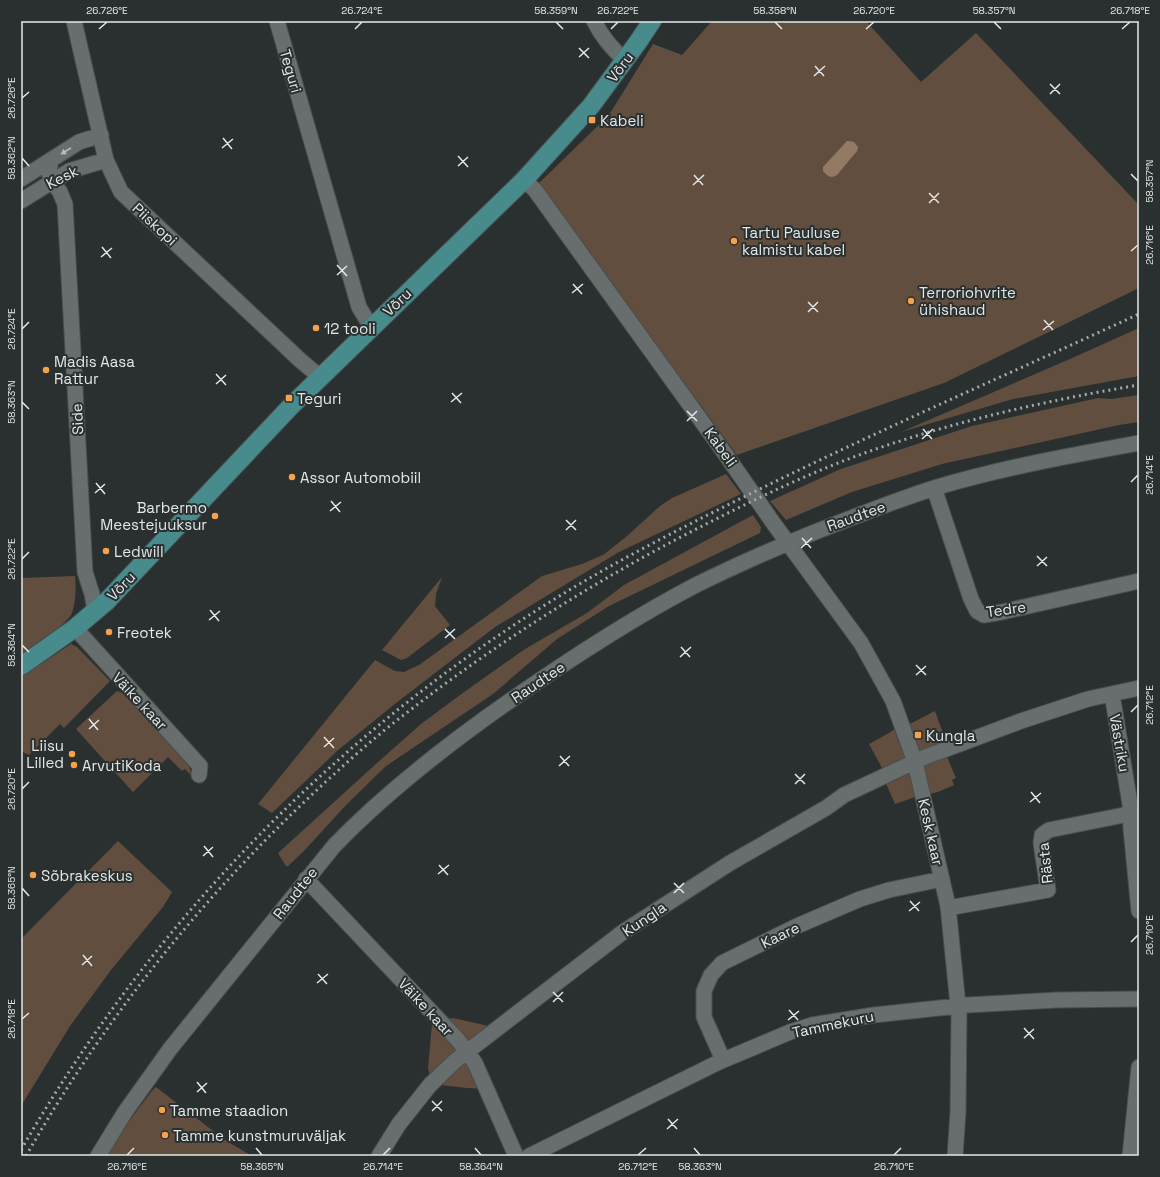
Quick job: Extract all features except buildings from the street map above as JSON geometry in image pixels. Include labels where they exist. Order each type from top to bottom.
[{"type":"main road","name":"Võru","points":[[21,666],[74,628],[107,601],[292,405],[524,180],[591,106],[652,21]]},
{"type":"street","name":"Piiskopi","points":[[74,21],[106,160],[121,192],[288,349],[320,377]]},
{"type":"street","name":"Teguri","points":[[277,21],[359,307],[371,327]]},
{"type":"street","points":[[594,21],[601,34],[612,48],[625,60]]},
{"type":"street","name":"Kesk","points":[[21,179],[80,142],[101,135]]},
{"type":"street","points":[[51,160],[49,172],[52,181]]},
{"type":"street","name":"Kesk","points":[[21,200],[69,171],[106,160]]},
{"type":"street","name":"Kabeli","points":[[524,180],[535,190],[722,448],[788,543]]},
{"type":"street","name":"Side","points":[[52,181],[60,192],[65,204],[85,572],[92,594],[95,611]]},
{"type":"street","name":"Raudtee","points":[[98,1156],[125,1112],[154,1071],[206,1003],[334,846],[374,807],[436,755],[494,711],[568,661],[656,607],[695,586],[808,534],[934,488],[1016,466],[1139,443]]},
{"type":"street","name":"Tedre","points":[[934,488],[971,599],[976,611],[984,615],[1139,581]]},
{"type":"street","name":"Kesk kaar","points":[[788,543],[861,643],[893,701],[915,762],[948,908],[958,1006],[958,1112],[955,1156]]},
{"type":"street","name":"Väike kaar","points":[[74,628],[200,766],[199,775]]},
{"type":"street","name":"Kungla","points":[[379,1156],[399,1124],[430,1084],[467,1052],[623,932],[730,863],[826,808],[844,795],[925,757],[1021,721],[1088,699],[1139,688]]},
{"type":"street","name":"Västriku","points":[[1112,694],[1130,804],[1135,814],[1139,911]]},
{"type":"street","name":"Rästa","points":[[948,908],[1048,890],[1041,843],[1042,835],[1049,830],[1135,814]]},
{"type":"street","name":"Väike kaar","points":[[306,879],[458,1040],[475,1063],[516,1156]]},
{"type":"street","name":"Kaare","points":[[724,1060],[704,1017],[704,991],[711,975],[722,963],[797,926],[860,899],[889,890],[942,879]]},
{"type":"street","name":"Tammekuru","points":[[529,1156],[724,1060],[790,1032],[812,1025],[874,1015],[958,1006],[1057,1000],[1139,999]]},
{"type":"street","points":[[1130,1156],[1139,1067]]},
{"type":"shaded area","points":[[712,21],[866,21],[921,82],[976,33],[1139,205],[1139,288],[944,383],[737,455],[538,184],[609,115],[653,44],[682,55]]},
{"type":"shaded area","points":[[847,141],[854,142],[858,147],[857,151],[837,175],[833,177],[828,176],[823,171],[823,167]]},
{"type":"shaded area","points":[[1139,328],[1139,376],[1013,399],[901,432],[1070,359]]},
{"type":"shaded area","points":[[1139,395],[1139,422],[1119,425],[942,464],[852,492],[786,520],[770,501],[841,469],[972,426],[1098,398],[1111,399]]},
{"type":"shaded area","points":[[726,474],[741,494],[619,552],[495,627],[396,703],[337,751],[272,813],[258,804],[375,660],[395,671],[404,672],[419,665],[542,576],[582,564],[603,555],[626,537],[660,506],[672,498]]},
{"type":"shaded area","points":[[753,515],[761,527],[760,533],[609,606],[557,639],[493,694],[386,766],[347,804],[303,852],[288,866],[286,866],[278,853],[421,724],[525,649],[587,613],[624,585]]},
{"type":"shaded area","points":[[75,576],[76,590],[74,604],[69,618],[49,635],[21,654],[21,578]]},
{"type":"shaded area","points":[[442,577],[436,594],[435,606],[450,625],[407,658],[401,660],[382,650]]},
{"type":"shaded area","points":[[71,644],[77,647],[110,681],[64,728],[60,724],[29,755],[23,752],[21,754],[21,677]]},
{"type":"shaded area","points":[[117,691],[123,693],[188,763],[192,776],[185,769],[182,771],[168,757],[133,792],[76,729]]},
{"type":"shaded area","points":[[935,711],[949,750],[945,752],[956,778],[952,780],[954,785],[938,792],[915,797],[895,804],[884,779],[887,777],[869,744],[902,724],[904,727]]},
{"type":"shaded area","points":[[118,841],[172,892],[163,907],[111,970],[70,1026],[21,1106],[21,939]]},
{"type":"shaded area","points":[[433,1013],[440,1020],[453,1018],[498,1028],[467,1051],[489,1089],[432,1084],[428,1068]]},
{"type":"shaded area","name":"Tamme staadion","points":[[156,1087],[225,1140],[252,1156],[107,1156],[124,1128]]},
{"type":"railway","points":[[21,1150],[73,1066],[130,985],[192,909],[258,836],[329,769],[404,705],[483,646],[566,592],[638,551],[809,465],[1139,314]]},
{"type":"railway","points":[[26,1156],[56,1105],[122,1008],[158,961],[235,872],[318,789],[362,749],[397,720],[473,664],[538,620],[640,559],[748,503],[847,459],[906,439],[972,420],[1038,404],[1139,385]]},
{"type":"place","name":"Kabeli","points":[[592,120]]},
{"type":"place","name":"Tartu Pauluse kalmistu kabel","points":[[734,241]]},
{"type":"place","name":"Terroriohvrite ühishaud","points":[[911,301]]},
{"type":"place","name":"12 tooli","points":[[316,328]]},
{"type":"place","name":"Madis Aasa Rattur","points":[[46,370]]},
{"type":"place","name":"Teguri","points":[[289,398]]},
{"type":"place","name":"Assor Automobiil","points":[[292,477]]},
{"type":"place","name":"Barbermo Meestejuuksur","points":[[215,516]]},
{"type":"place","name":"Ledwill","points":[[106,551]]},
{"type":"place","name":"Freotek","points":[[109,632]]},
{"type":"place","name":"Kungla","points":[[918,735]]},
{"type":"place","name":"Liisu Lilled","points":[[72,754]]},
{"type":"place","name":"ArvutiKoda","points":[[74,765]]},
{"type":"place","name":"Sõbrakeskus","points":[[33,875]]},
{"type":"place","name":"Tamme staadion","points":[[162,1110]]},
{"type":"place","name":"Tamme kunstmuruväljak","points":[[165,1135]]}]
